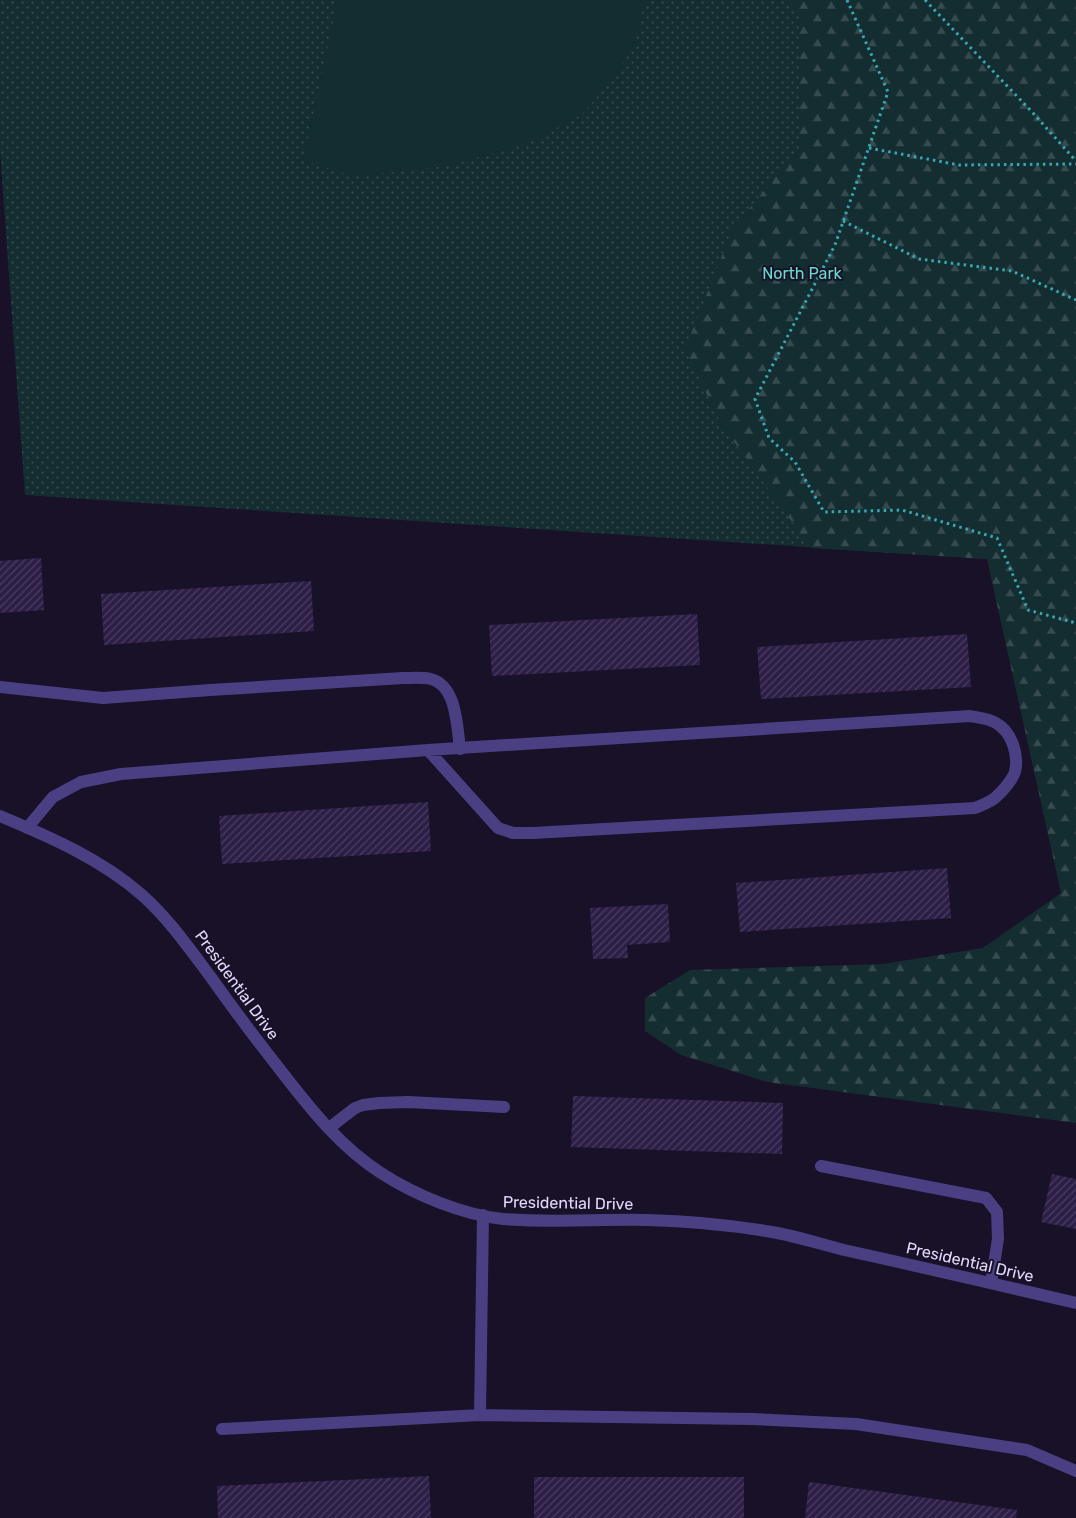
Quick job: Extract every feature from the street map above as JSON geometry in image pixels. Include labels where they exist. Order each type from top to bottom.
[{"type":"street","points":[[0,688],[103,698],[394,679],[432,679],[445,688],[453,702],[460,748]]},
{"type":"street","points":[[27,828],[53,797],[81,782],[89,780],[121,774],[428,750],[970,716],[988,719],[999,724],[1008,734],[1013,744],[1016,760],[1014,773],[996,798],[975,808],[513,833],[498,828],[428,750]]},
{"type":"street","name":"Presidential Drive","points":[[0,816],[91,859],[143,895],[183,939],[306,1104],[362,1160],[383,1175],[413,1191],[467,1212],[500,1219],[690,1222],[774,1232],[1076,1303]]},
{"type":"street","points":[[328,1128],[354,1108],[379,1103],[408,1102],[504,1107]]},
{"type":"street","points":[[821,1166],[986,1198],[997,1212],[998,1239],[991,1283]]},
{"type":"street","points":[[480,1415],[483,1215]]},
{"type":"street","points":[[222,1429],[480,1415],[752,1418],[856,1424],[1027,1450],[1076,1471]]},
{"type":"path","points":[[847,0],[888,92],[835,246],[756,398],[769,438],[795,462],[824,512],[902,510],[997,538],[1028,610],[1076,622]]},
{"type":"path","points":[[924,0],[1033,113],[1076,162]]},
{"type":"path","points":[[869,148],[959,165],[1076,162]]},
{"type":"path","points":[[843,221],[919,259],[1012,271],[1076,300]]},
{"type":"green space","name":"North Park","points":[[0,0],[1076,0],[987,559],[25,495],[0,151]]},
{"type":"green space","points":[[338,0],[645,0],[637,37],[616,76],[581,115],[529,143],[447,166],[353,176],[303,160]]},
{"type":"green space","points":[[789,0],[1076,0],[1076,1123],[767,1082],[681,1055],[645,1031],[645,998],[690,970],[883,964],[983,948],[1061,893],[987,559],[811,548],[721,424],[685,349],[733,228],[799,149],[799,12]]},
{"type":"building","points":[[41,558],[44,610],[0,613],[0,561]]},
{"type":"building","points":[[311,581],[314,631],[104,645],[101,594]]},
{"type":"building","points":[[697,614],[700,665],[492,676],[489,625]]},
{"type":"building","points":[[967,634],[971,687],[761,699],[757,647]]},
{"type":"building","points":[[428,802],[431,851],[222,864],[219,816]]},
{"type":"building","points":[[947,868],[951,918],[740,932],[736,883]]},
{"type":"building","points":[[668,904],[670,942],[627,945],[628,958],[593,959],[590,908]]},
{"type":"building","points":[[573,1096],[783,1103],[782,1154],[571,1147]]},
{"type":"building","points":[[1052,1174],[1076,1179],[1076,1229],[1041,1222]]},
{"type":"building","points":[[429,1476],[431,1518],[218,1518],[217,1486]]},
{"type":"building","points":[[534,1477],[744,1477],[744,1518],[534,1518]]},
{"type":"building","points":[[809,1482],[1017,1510],[1016,1518],[805,1518]]}]
